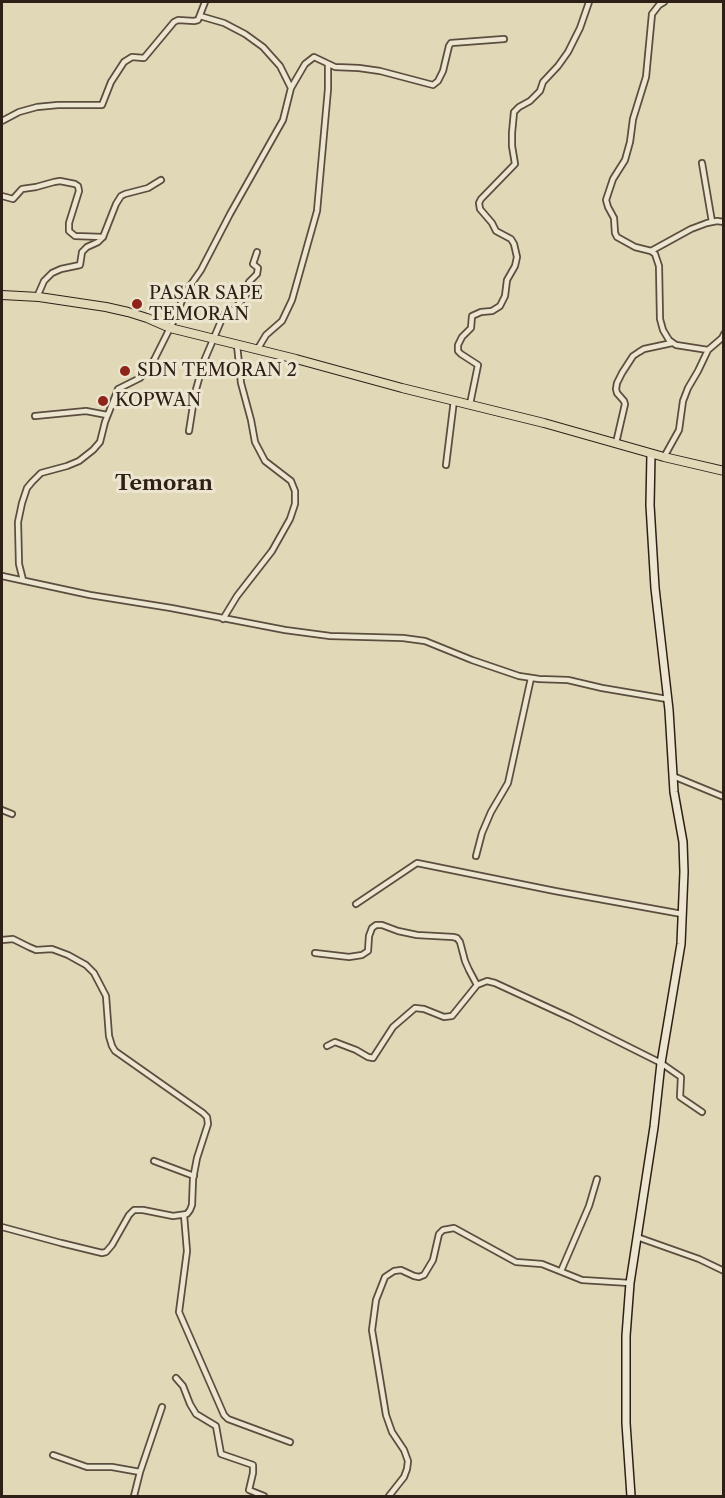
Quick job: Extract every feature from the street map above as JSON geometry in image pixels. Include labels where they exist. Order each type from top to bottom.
[{"type":"main road","points":[[2,295],[37,297],[117,310],[147,318],[170,328],[723,471]]},
{"type":"street","points":[[2,121],[18,112],[37,107],[100,106],[103,104],[115,75],[124,63],[132,57],[144,57],[174,22],[184,19],[198,20],[205,2]]},
{"type":"street","points":[[470,404],[478,365],[461,354],[458,351],[458,345],[471,328],[472,316],[492,311],[500,306],[505,296],[507,280],[517,257],[511,239],[496,231],[480,209],[479,203],[515,165],[512,134],[514,112],[531,101],[540,91],[543,82],[568,52],[590,2]]},
{"type":"street","points":[[664,2],[652,14],[646,77],[633,119],[630,142],[625,160],[606,196],[608,207],[614,218],[617,237],[655,254],[659,266],[659,308],[662,325],[666,336],[672,343]]},
{"type":"street","points":[[200,16],[232,26],[259,44],[280,66],[291,88]]},
{"type":"street","points":[[23,580],[19,564],[18,522],[27,488],[41,473],[72,464],[93,450],[101,438],[107,415],[118,389],[137,380],[148,369],[160,349],[185,292],[201,270],[283,120],[291,88],[305,64],[314,57],[335,67],[380,71],[433,85],[443,71],[451,43],[504,39]]},
{"type":"street","points":[[257,350],[266,335],[282,321],[292,300],[317,211],[328,64]]},
{"type":"street","points":[[702,163],[712,222]]},
{"type":"street","points":[[37,297],[44,281],[52,273],[80,266],[84,249],[103,237],[112,211],[121,196],[142,191],[161,180]]},
{"type":"street","points":[[2,196],[13,199],[22,189],[60,181],[75,184],[79,191],[69,223],[69,231],[75,236],[103,237]]},
{"type":"street","points":[[651,251],[691,229],[712,222],[723,222]]},
{"type":"street","points":[[189,431],[195,393],[204,361],[224,314],[233,311],[246,295],[249,282],[257,274],[258,268],[253,264],[257,252]]},
{"type":"street","points":[[664,457],[679,430],[684,396],[708,350],[722,338],[723,334]]},
{"type":"street","points":[[616,443],[625,404],[617,393],[617,382],[633,356],[644,350],[672,343],[708,350]]},
{"type":"street","points":[[223,619],[237,596],[272,551],[290,519],[295,504],[295,491],[291,481],[265,461],[255,441],[241,383],[237,345]]},
{"type":"street","points":[[446,465],[454,400]]},
{"type":"street","points":[[35,416],[86,411],[107,415]]},
{"type":"street","points":[[631,1497],[625,1366],[630,1283],[654,1127],[661,1063],[680,955],[684,872],[683,842],[676,804],[668,699],[655,588],[650,505],[651,453]]},
{"type":"street","points":[[2,576],[80,593],[285,630],[330,636],[403,638],[425,641],[495,669],[519,676],[568,680],[668,699]]},
{"type":"street","points":[[476,856],[491,812],[508,783],[531,678]]},
{"type":"street","points":[[673,776],[723,797]]},
{"type":"street","points":[[2,810],[12,814]]},
{"type":"street","points":[[356,904],[417,863],[682,914]]},
{"type":"street","points":[[315,953],[349,957],[362,955],[368,951],[369,936],[376,925],[417,934],[453,937],[460,942],[465,961],[477,985]]},
{"type":"street","points":[[2,940],[13,939],[36,950],[57,950],[86,965],[94,973],[106,996],[109,1036],[115,1051],[198,1109],[207,1117],[208,1125],[197,1158],[192,1205],[189,1212],[184,1215],[173,1216],[134,1210],[112,1245],[102,1253],[2,1227]]},
{"type":"street","points":[[327,1046],[335,1042],[373,1058],[393,1027],[415,1008],[444,1017],[452,1016],[477,985],[486,981],[571,1018],[661,1063],[681,1077],[680,1097],[702,1113]]},
{"type":"street","points":[[154,1161],[194,1176]]},
{"type":"street","points":[[561,1271],[589,1206],[597,1179]]},
{"type":"street","points":[[184,1215],[187,1251],[179,1312],[224,1415],[228,1419],[290,1442]]},
{"type":"street","points":[[389,1497],[404,1477],[408,1461],[392,1432],[386,1415],[372,1330],[373,1311],[385,1277],[400,1270],[414,1276],[424,1275],[433,1260],[439,1234],[443,1230],[454,1228],[516,1262],[542,1264],[582,1280],[630,1283]]},
{"type":"street","points":[[637,1238],[699,1259],[723,1271]]},
{"type":"street","points":[[176,1378],[183,1386],[196,1413],[216,1425],[221,1454],[253,1465],[249,1490],[264,1497]]},
{"type":"street","points":[[134,1497],[162,1407]]},
{"type":"street","points":[[53,1455],[87,1467],[112,1467],[140,1472]]},
{"type":"place","name":"PASAR SAPE TEMORAN","points":[[137,304]]},
{"type":"place","name":"SDN TEMORAN 2","points":[[125,371]]},
{"type":"place","name":"KOPWAN","points":[[103,401]]},
{"type":"district","name":"Temoran","points":[[164,484]]}]
